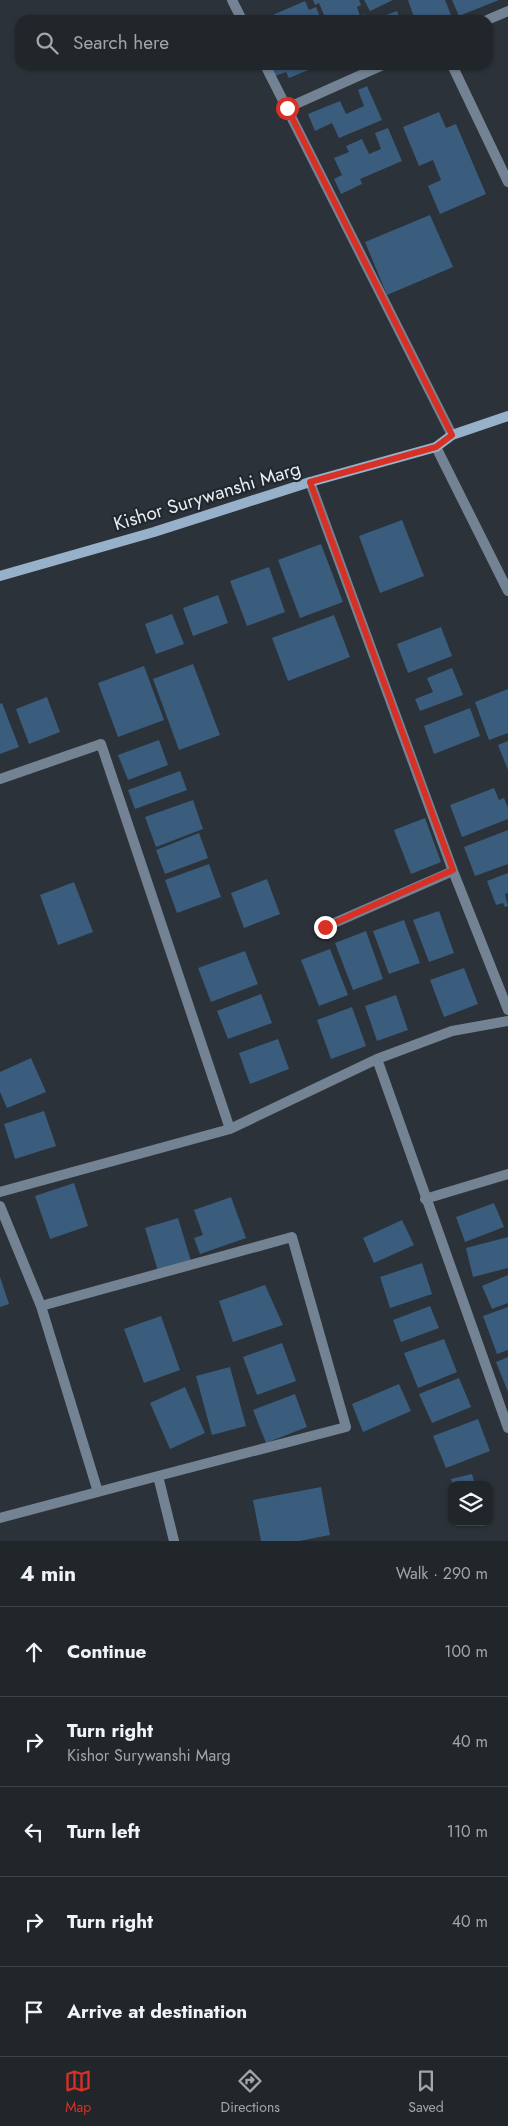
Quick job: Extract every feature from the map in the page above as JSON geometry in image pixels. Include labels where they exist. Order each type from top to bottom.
[{"type":"street","points":[[232,0],[240,15]]},
{"type":"street","points":[[493,17],[508,11]]},
{"type":"street","points":[[268,70],[452,435]]},
{"type":"street","points":[[287,108],[372,70]]},
{"type":"street","points":[[454,70],[508,182]]},
{"type":"street","name":"Kishor Surywanshi Marg","points":[[0,576],[154,532],[310,482],[436,447],[452,435],[508,416]]},
{"type":"street","points":[[436,447],[508,591]]},
{"type":"street","points":[[310,482],[453,870],[508,1010]]},
{"type":"street","points":[[0,779],[102,744],[230,1129]]},
{"type":"street","points":[[325,927],[453,870]]},
{"type":"street","points":[[0,1192],[230,1129],[377,1059],[452,1031],[508,1021]]},
{"type":"street","points":[[377,1059],[508,1428]]},
{"type":"street","points":[[426,1199],[508,1174]]},
{"type":"street","points":[[0,1206],[41,1306],[98,1492]]},
{"type":"street","points":[[0,1518],[346,1427],[292,1237],[41,1306]]},
{"type":"street","points":[[158,1476],[174,1541]]},
{"type":"building","points":[[313,0],[359,0],[361,5],[357,7],[360,15],[324,15],[319,3],[315,5]]},
{"type":"building","points":[[364,0],[393,0],[370,11]]},
{"type":"building","points":[[408,0],[445,0],[451,15],[413,15]]},
{"type":"building","points":[[452,0],[499,0],[462,15],[459,15]]},
{"type":"building","points":[[305,1],[309,10],[316,7],[319,15],[273,15]]},
{"type":"building","points":[[397,11],[398,15],[386,15]]},
{"type":"building","points":[[269,70],[308,70],[289,78],[286,72],[272,77]]},
{"type":"building","points":[[367,86],[382,120],[339,138],[332,123],[315,131],[308,114],[340,101],[346,114],[364,106],[358,90]]},
{"type":"building","points":[[439,112],[446,128],[456,124],[486,194],[440,214],[428,186],[441,180],[433,160],[419,166],[403,127]]},
{"type":"building","points":[[388,128],[402,161],[360,179],[362,184],[341,194],[334,179],[342,175],[334,158],[349,152],[346,146],[362,139],[369,154],[381,149],[375,133]]},
{"type":"building","points":[[430,215],[453,267],[387,295],[365,242]]},
{"type":"building","points":[[402,520],[424,576],[380,593],[359,536]]},
{"type":"building","points":[[321,544],[343,602],[300,618],[278,560]]},
{"type":"building","points":[[269,567],[285,612],[247,626],[230,581]]},
{"type":"building","points":[[218,595],[228,623],[193,636],[183,608]]},
{"type":"building","points":[[172,614],[184,644],[156,654],[145,624]]},
{"type":"building","points":[[334,615],[350,657],[288,681],[272,638]]},
{"type":"building","points":[[441,627],[452,656],[408,673],[397,644]]},
{"type":"building","points":[[193,664],[220,735],[179,750],[153,679]]},
{"type":"building","points":[[144,666],[164,720],[118,737],[98,683]]},
{"type":"building","points":[[452,668],[463,695],[420,711],[415,699],[433,692],[427,678]]},
{"type":"building","points":[[508,689],[508,733],[489,740],[475,702]]},
{"type":"building","points":[[47,697],[60,732],[29,744],[16,709]]},
{"type":"building","points":[[2,703],[19,747],[0,754],[0,704]]},
{"type":"building","points":[[470,708],[480,736],[434,754],[424,726]]},
{"type":"building","points":[[159,740],[168,765],[128,780],[118,755]]},
{"type":"building","points":[[508,741],[508,770],[498,745]]},
{"type":"building","points":[[180,771],[187,790],[135,809],[128,790]]},
{"type":"building","points":[[494,788],[499,800],[504,798],[508,808],[508,819],[462,837],[450,805]]},
{"type":"building","points":[[193,800],[203,829],[156,847],[145,817]]},
{"type":"building","points":[[425,818],[441,862],[411,874],[394,830]]},
{"type":"building","points":[[508,830],[508,864],[475,876],[464,847]]},
{"type":"building","points":[[199,833],[208,858],[165,874],[156,850]]},
{"type":"building","points":[[209,864],[221,897],[177,913],[165,880]]},
{"type":"building","points":[[508,873],[508,893],[505,894],[508,906],[505,907],[503,903],[496,905],[487,881]]},
{"type":"building","points":[[267,879],[280,914],[244,928],[231,893]]},
{"type":"building","points":[[74,882],[93,932],[58,945],[40,895]]},
{"type":"building","points":[[439,911],[454,953],[429,962],[413,920]]},
{"type":"building","points":[[404,920],[420,963],[389,974],[373,931]]},
{"type":"building","points":[[366,931],[383,979],[353,990],[335,943]]},
{"type":"building","points":[[330,949],[348,995],[319,1006],[301,960]]},
{"type":"building","points":[[245,951],[258,984],[211,1002],[198,968]]},
{"type":"building","points":[[464,968],[478,1004],[444,1017],[430,980]]},
{"type":"building","points":[[261,994],[272,1023],[228,1039],[217,1011]]},
{"type":"building","points":[[396,995],[408,1030],[377,1041],[365,1006]]},
{"type":"building","points":[[352,1007],[366,1046],[331,1059],[317,1020]]},
{"type":"building","points":[[278,1039],[289,1069],[250,1084],[239,1053]]},
{"type":"building","points":[[31,1058],[46,1092],[7,1108],[0,1092],[0,1072]]},
{"type":"building","points":[[44,1111],[56,1146],[15,1159],[4,1124]]},
{"type":"building","points":[[74,1183],[88,1226],[50,1239],[35,1196]]},
{"type":"building","points":[[231,1197],[246,1238],[200,1254],[194,1238],[203,1235],[194,1210]]},
{"type":"building","points":[[494,1203],[504,1227],[465,1242],[456,1217]]},
{"type":"building","points":[[178,1218],[191,1261],[158,1271],[145,1228]]},
{"type":"building","points":[[402,1220],[414,1245],[374,1263],[363,1238]]},
{"type":"building","points":[[508,1237],[508,1268],[473,1277],[466,1248]]},
{"type":"building","points":[[422,1263],[432,1294],[390,1308],[380,1277]]},
{"type":"building","points":[[508,1275],[508,1303],[492,1309],[482,1286]]},
{"type":"building","points":[[0,1277],[9,1304],[0,1307]]},
{"type":"building","points":[[265,1285],[283,1325],[233,1342],[219,1301]]},
{"type":"building","points":[[430,1306],[439,1328],[401,1342],[393,1320]]},
{"type":"building","points":[[508,1307],[508,1350],[497,1354],[483,1316]]},
{"type":"building","points":[[161,1316],[180,1370],[144,1383],[124,1329]]},
{"type":"building","points":[[444,1339],[457,1372],[418,1388],[404,1353]]},
{"type":"building","points":[[282,1343],[296,1381],[257,1395],[243,1357]]},
{"type":"building","points":[[508,1357],[508,1392],[496,1362]]},
{"type":"building","points":[[230,1367],[246,1426],[212,1435],[196,1376]]},
{"type":"building","points":[[459,1378],[471,1407],[432,1423],[419,1394]]},
{"type":"building","points":[[399,1384],[411,1411],[363,1432],[352,1404]]},
{"type":"building","points":[[185,1387],[205,1433],[170,1449],[150,1403]]},
{"type":"building","points":[[295,1394],[307,1427],[266,1443],[253,1410]]},
{"type":"building","points":[[478,1419],[490,1451],[446,1468],[433,1436]]},
{"type":"building","points":[[472,1474],[474,1481],[452,1481],[451,1479]]},
{"type":"building","points":[[321,1487],[330,1535],[299,1541],[261,1541],[253,1500]]},
{"type":"route","points":[[287,108],[452,435],[436,447],[310,482],[453,870],[325,927]]}]
